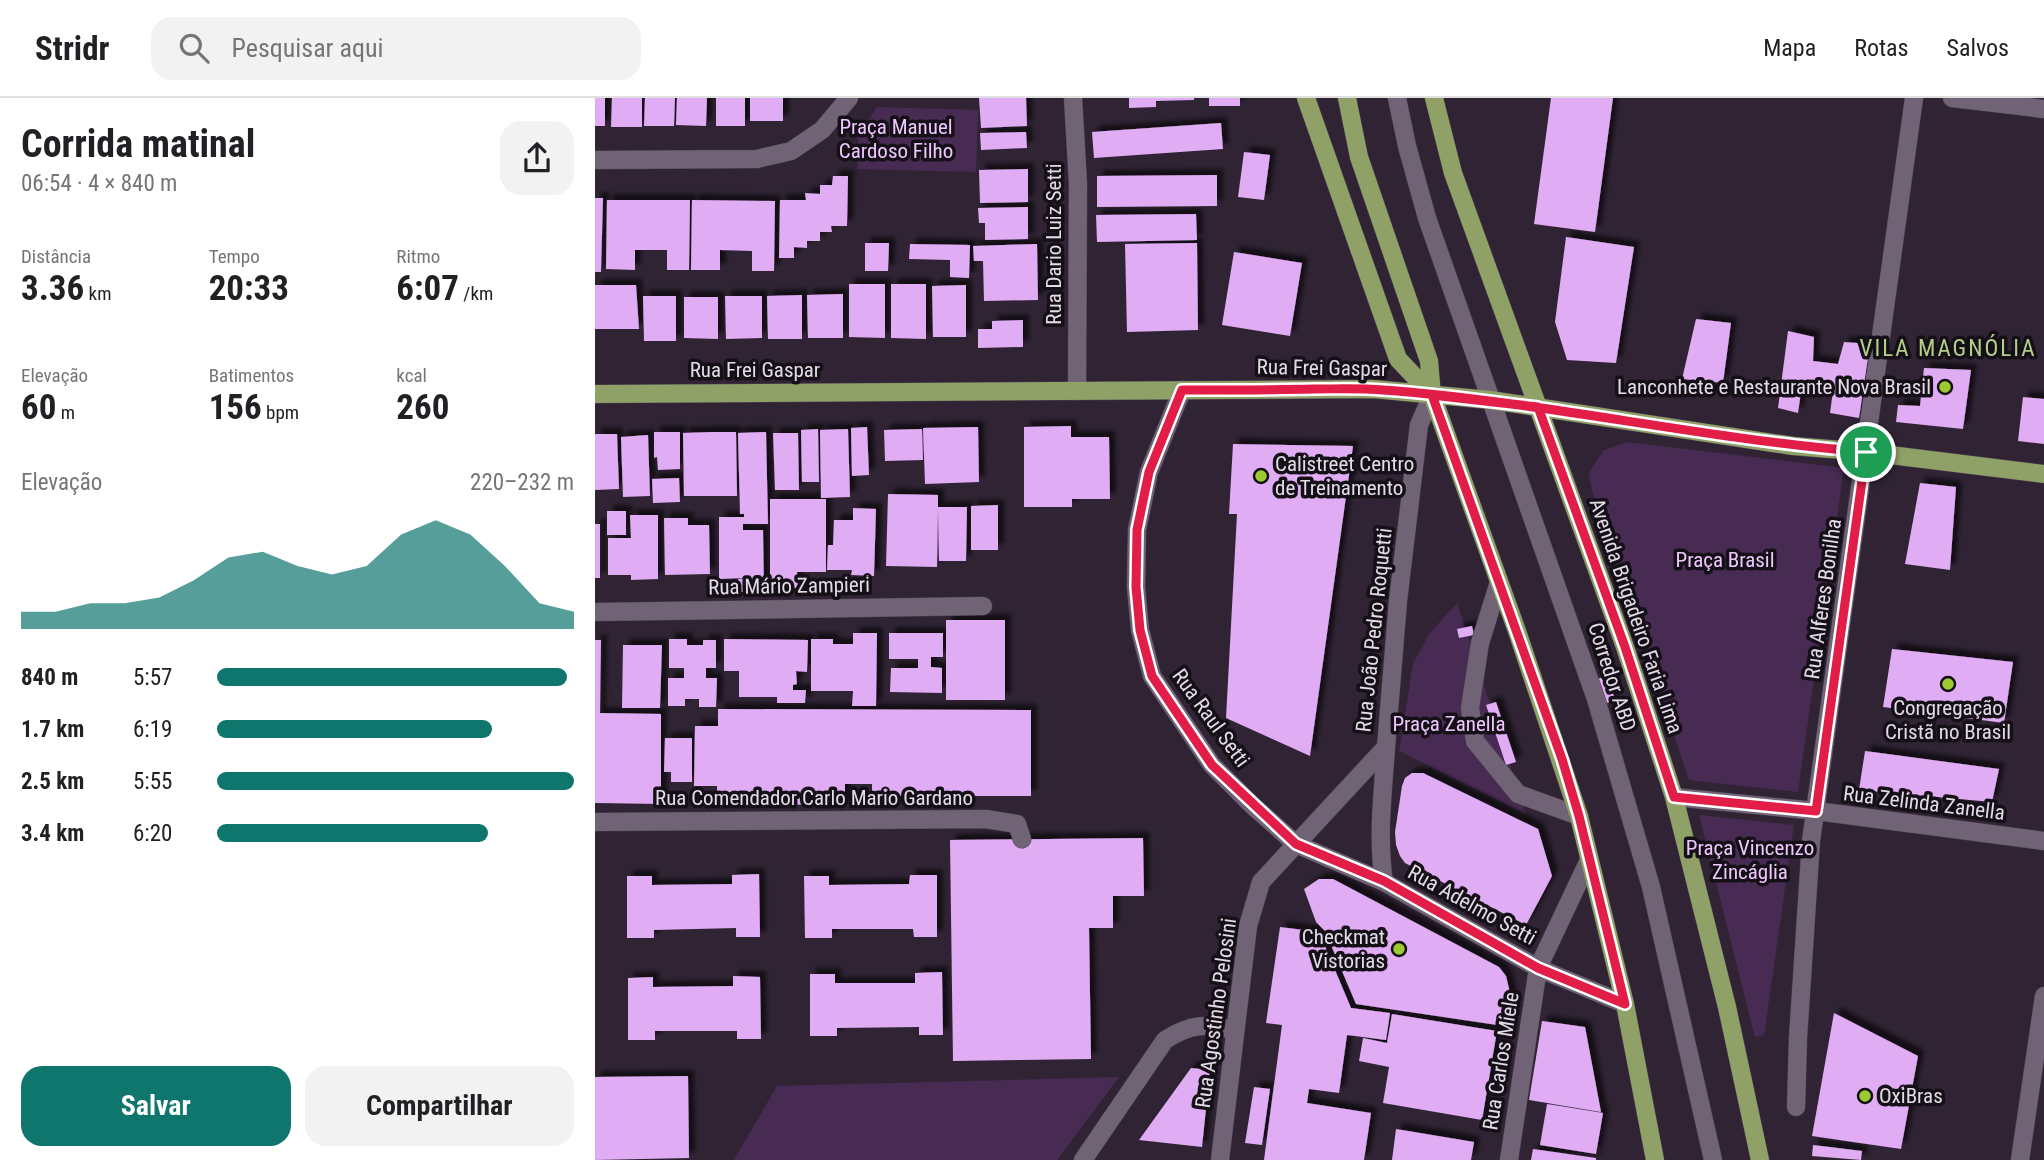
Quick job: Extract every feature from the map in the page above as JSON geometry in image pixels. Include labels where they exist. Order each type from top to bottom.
[{"type":"main road","points":[[1306,98],[1398,359],[1432,395]]},
{"type":"main road","points":[[1347,98],[1359,157],[1429,361],[1432,395],[1579,816],[1625,1004],[1655,1160]]},
{"type":"main road","name":"Avenida Brigadeiro Faria Lima","points":[[1434,98],[1453,173],[1625,647],[1674,797],[1727,1007],[1760,1160]]},
{"type":"main road","name":"Rua Frei Gaspar","points":[[595,394],[1373,389],[1490,400],[1793,446],[1866,452],[2044,474]]},
{"type":"street","points":[[595,160],[757,159],[791,151],[822,130],[849,98]]},
{"type":"street","name":"Rua Dario Luiz Setti","points":[[1073,98],[1078,184],[1077,391]]},
{"type":"street","name":"Corredor ABD","points":[[1397,98],[1427,218],[1578,645],[1618,772],[1651,887],[1713,1160]]},
{"type":"street","name":"Rua Alferes Bonilha","points":[[1796,1107],[1811,841],[1914,98]]},
{"type":"street","points":[[1952,98],[2044,109]]},
{"type":"street","name":"Rua Raul Setti","points":[[1182,390],[1149,472],[1137,530],[1136,587],[1140,630],[1152,676],[1212,765],[1296,844]]},
{"type":"street","name":"Rua João Pedro Roquetti","points":[[1384,881],[1380,859],[1381,821],[1398,601],[1419,425],[1432,395]]},
{"type":"street","points":[[1499,582],[1480,643],[1470,708],[1475,741],[1518,794],[1579,816]]},
{"type":"street","name":"Rua Mário Zampieri","points":[[595,612],[983,606]]},
{"type":"street","name":"Rua João Pedro Roquetti","points":[[1296,844],[1385,747]]},
{"type":"street","name":"Rua Zelinda Zanella","points":[[1674,797],[1816,811],[2044,841]]},
{"type":"street","name":"Rua Comendador Carlo Mario Gardano","points":[[595,822],[986,819],[1017,824],[1022,839]]},
{"type":"street","name":"Rua Adelmo Setti","points":[[1296,844],[1384,881],[1538,968],[1625,1004]]},
{"type":"street","name":"Rua Agostinho Pelosini","points":[[1220,1160],[1248,926],[1261,882],[1296,844]]},
{"type":"street","points":[[1538,968],[1589,860]]},
{"type":"street","name":"Rua Carlos Miele","points":[[1509,1160],[1538,968]]},
{"type":"street","points":[[2020,1160],[2044,996]]},
{"type":"street","points":[[1083,1160],[1165,1040],[1184,1028],[1208,1024],[1234,1030]]},
{"type":"green space","name":"Praça Manuel Cardoso Filho","points":[[877,107],[978,110],[976,172],[857,169],[858,136]]},
{"type":"green space","name":"Praça Brasil","points":[[1627,442],[1844,468],[1798,792],[1689,780],[1593,495],[1589,472],[1604,450]]},
{"type":"green space","name":"Praça Zanella","points":[[1457,603],[1526,814],[1399,751],[1413,664],[1429,634]]},
{"type":"green space","name":"Praça Vincenzo Zincáglia","points":[[1699,815],[1794,825],[1764,1035],[1755,1037]]},
{"type":"green space","points":[[1119,1077],[1057,1160],[734,1160],[777,1086]]},
{"type":"building","points":[[595,98],[605,98],[605,126],[595,126]]},
{"type":"building","points":[[612,98],[642,98],[642,127],[611,127]]},
{"type":"building","points":[[645,98],[675,98],[674,126],[644,126]]},
{"type":"building","points":[[677,98],[707,98],[706,126],[676,125]]},
{"type":"building","points":[[716,98],[745,98],[745,126],[716,126]]},
{"type":"building","points":[[750,98],[783,98],[783,121],[750,121]]},
{"type":"building","points":[[979,98],[1026,98],[1027,126],[981,128]]},
{"type":"building","points":[[1129,98],[1194,100],[1156,101],[1156,107],[1129,108]]},
{"type":"building","points":[[1209,98],[1240,98],[1240,106],[1209,106]]},
{"type":"building","points":[[1551,98],[1613,98],[1595,232],[1534,224]]},
{"type":"building","points":[[1221,123],[1223,149],[1094,158],[1092,132]]},
{"type":"building","points":[[1026,132],[1027,148],[981,150],[980,133]]},
{"type":"building","points":[[1244,152],[1270,155],[1264,200],[1238,197]]},
{"type":"building","points":[[1028,169],[1028,202],[980,203],[979,170]]},
{"type":"building","points":[[1217,175],[1217,206],[1097,207],[1097,176]]},
{"type":"building","points":[[833,176],[848,176],[847,226],[831,226],[832,232],[820,232],[820,241],[807,241],[807,248],[794,247],[794,258],[779,258],[780,200],[806,200],[805,193],[820,194],[820,185],[832,185]]},
{"type":"building","points":[[595,198],[603,198],[601,272],[595,272]]},
{"type":"building","points":[[607,200],[690,200],[689,270],[667,270],[667,250],[635,250],[635,270],[606,269]]},
{"type":"building","points":[[692,200],[775,201],[774,271],[752,271],[752,251],[720,250],[720,270],[691,270]]},
{"type":"building","points":[[1028,207],[1028,239],[985,240],[985,223],[979,223],[978,208]]},
{"type":"building","points":[[1196,214],[1197,240],[1097,242],[1096,215]]},
{"type":"building","points":[[1566,237],[1634,247],[1616,363],[1567,360],[1555,322]]},
{"type":"building","points":[[865,243],[889,243],[888,271],[865,271]]},
{"type":"building","points":[[1197,243],[1198,330],[1127,332],[1125,244]]},
{"type":"building","points":[[910,244],[970,245],[969,278],[950,277],[950,260],[909,259]]},
{"type":"building","points":[[1037,244],[1038,300],[984,301],[983,261],[974,261],[973,246]]},
{"type":"building","points":[[1234,252],[1302,263],[1290,336],[1222,325]]},
{"type":"building","points":[[849,284],[885,284],[885,338],[849,337]]},
{"type":"building","points":[[891,284],[926,284],[926,339],[891,338]]},
{"type":"building","points":[[595,285],[636,285],[639,329],[595,329]]},
{"type":"building","points":[[966,285],[966,337],[933,337],[932,286]]},
{"type":"building","points":[[843,294],[843,338],[808,338],[807,295]]},
{"type":"building","points":[[802,295],[802,339],[768,339],[767,296]]},
{"type":"building","points":[[643,296],[676,296],[676,341],[644,341]]},
{"type":"building","points":[[725,296],[762,296],[762,338],[726,339]]},
{"type":"building","points":[[684,297],[718,297],[718,339],[684,338]]},
{"type":"building","points":[[1696,319],[1731,323],[1723,383],[1682,379]]},
{"type":"building","points":[[1023,320],[1023,347],[978,348],[978,329],[992,329],[992,321]]},
{"type":"building","points":[[1788,331],[1814,337],[1813,361],[1838,364],[1844,342],[1870,344],[1859,418],[1830,413],[1833,391],[1802,385],[1798,413],[1778,408]]},
{"type":"building","name":"Lanconhete e Restaurante Nova Brasil","points":[[1924,368],[1971,370],[1963,429],[1896,422],[1898,405],[1920,406]]},
{"type":"building","points":[[2023,397],[2044,399],[2044,444],[2018,441]]},
{"type":"building","points":[[1071,426],[1071,437],[1109,437],[1110,499],[1072,499],[1072,507],[1024,507],[1024,427]]},
{"type":"building","points":[[867,427],[869,475],[852,476],[851,428]]},
{"type":"building","points":[[978,427],[979,482],[925,484],[923,428]]},
{"type":"building","points":[[818,429],[819,482],[802,482],[801,430]]},
{"type":"building","points":[[848,429],[850,497],[821,498],[820,430]]},
{"type":"building","points":[[922,429],[923,460],[885,461],[884,430]]},
{"type":"building","points":[[654,432],[680,432],[680,469],[658,470],[657,457],[654,458]]},
{"type":"building","points":[[736,432],[737,496],[684,496],[683,433]]},
{"type":"building","points":[[766,432],[768,524],[743,524],[743,530],[763,530],[764,592],[738,592],[738,579],[746,578],[719,579],[719,517],[744,517],[744,514],[740,514],[738,433]]},
{"type":"building","points":[[773,433],[798,433],[799,490],[775,490]]},
{"type":"building","points":[[595,434],[617,434],[619,489],[595,490]]},
{"type":"building","points":[[648,435],[650,496],[623,497],[621,437]]},
{"type":"building","points":[[1233,444],[1353,446],[1310,756],[1226,718],[1237,514],[1229,514]]},
{"type":"building","points":[[679,478],[680,502],[653,503],[652,479]]},
{"type":"building","points":[[1920,483],[1956,487],[1950,570],[1905,564]]},
{"type":"building","points":[[888,494],[938,495],[938,507],[967,507],[966,561],[939,561],[938,509],[937,567],[886,566]]},
{"type":"building","points":[[770,499],[826,499],[826,572],[797,572],[798,588],[770,588]]},
{"type":"building","points":[[998,505],[998,550],[971,550],[971,506]]},
{"type":"building","points":[[853,508],[876,509],[874,576],[851,575],[852,570],[827,570],[828,545],[833,545],[834,520],[853,520]]},
{"type":"building","points":[[607,511],[626,511],[626,535],[607,535]]},
{"type":"building","points":[[630,515],[658,515],[658,579],[631,580],[631,575],[608,575],[608,538],[631,538]]},
{"type":"building","points":[[664,518],[688,518],[688,525],[709,525],[710,574],[665,575]]},
{"type":"building","points":[[595,524],[600,524],[600,578],[595,578]]},
{"type":"building","points":[[946,620],[1005,620],[1005,700],[946,700]]},
{"type":"building","points":[[1472,626],[1474,635],[1459,638],[1457,629]]},
{"type":"building","points":[[853,633],[877,633],[876,706],[852,706],[853,691],[811,691],[811,639],[833,639],[833,644],[853,644]]},
{"type":"building","points":[[889,633],[943,633],[943,657],[931,657],[931,667],[942,668],[942,693],[890,692],[891,668],[918,668],[918,659],[889,659]]},
{"type":"building","points":[[669,639],[687,639],[687,645],[703,645],[703,640],[716,640],[716,668],[706,668],[706,678],[717,678],[716,707],[699,707],[699,699],[685,699],[685,706],[668,706],[668,678],[684,678],[684,668],[669,668]]},
{"type":"building","points":[[724,639],[808,640],[807,672],[796,671],[797,684],[793,685],[793,690],[806,690],[805,703],[777,703],[777,697],[739,697],[739,671],[724,671]]},
{"type":"building","points":[[595,640],[601,640],[600,713],[661,714],[661,804],[595,803]]},
{"type":"building","points":[[623,645],[662,645],[660,708],[622,708]]},
{"type":"building","name":"Congregação Cristã no Brasil","points":[[1892,649],[2013,662],[2004,723],[1883,707]]},
{"type":"building","points":[[1607,675],[1615,700],[1607,703],[1598,679]]},
{"type":"building","points":[[1496,702],[1516,762],[1506,765],[1486,705]]},
{"type":"building","points":[[718,709],[1031,710],[1031,796],[872,796],[872,784],[845,784],[845,805],[717,804],[717,786],[694,786],[695,726],[718,726]]},
{"type":"building","points":[[665,738],[692,738],[692,782],[671,782],[671,772],[664,772]]},
{"type":"building","points":[[1865,751],[1999,769],[1992,802],[1859,790]]},
{"type":"building","points":[[1412,773],[1423,773],[1538,829],[1552,876],[1526,925],[1405,863],[1396,845],[1395,832],[1402,786],[1405,778]]},
{"type":"building","points":[[1143,838],[1144,896],[1113,896],[1113,928],[1089,928],[1091,1059],[953,1061],[950,840]]},
{"type":"building","points":[[759,874],[760,937],[736,937],[736,928],[654,930],[654,938],[627,938],[627,876],[652,876],[652,885],[732,884],[732,875]]},
{"type":"building","points":[[910,875],[937,875],[937,937],[914,937],[913,929],[832,929],[832,938],[805,938],[804,876],[829,876],[829,885],[909,884]]},
{"type":"building","name":"Checkmat Vistorias","points":[[1319,879],[1333,879],[1499,967],[1506,976],[1511,997],[1504,1026],[1356,1004],[1325,931],[1316,922],[1304,889]]},
{"type":"building","points":[[1280,927],[1319,932],[1351,1008],[1390,1013],[1386,1040],[1347,1035],[1339,1093],[1309,1089],[1307,1103],[1371,1113],[1364,1160],[1264,1160],[1282,1025],[1266,1023]]},
{"type":"building","points":[[942,972],[943,1035],[919,1035],[919,1027],[837,1028],[837,1036],[810,1036],[810,974],[835,974],[835,983],[915,983],[915,973]]},
{"type":"building","points":[[733,976],[760,977],[761,1039],[737,1039],[737,1031],[655,1031],[655,1040],[628,1040],[628,978],[653,977],[653,987],[733,986]]},
{"type":"building","name":"OxiBras","points":[[1834,1013],[1918,1056],[1901,1149],[1812,1136]]},
{"type":"building","points":[[1392,1014],[1497,1031],[1482,1120],[1383,1103],[1389,1067],[1359,1061],[1363,1038],[1387,1043]]},
{"type":"building","points":[[1542,1021],[1585,1027],[1601,1112],[1529,1100]]},
{"type":"building","points":[[1191,1068],[1210,1070],[1202,1147],[1139,1140]]},
{"type":"building","points":[[688,1076],[689,1158],[595,1160],[595,1077]]},
{"type":"building","points":[[1254,1087],[1270,1089],[1262,1145],[1245,1143]]},
{"type":"building","points":[[1547,1104],[1603,1113],[1596,1154],[1540,1145]]},
{"type":"building","points":[[1396,1129],[1474,1142],[1471,1160],[1392,1160]]},
{"type":"building","points":[[1813,1145],[1862,1151],[1861,1160],[1812,1156]]},
{"type":"building","points":[[1533,1149],[1596,1158],[1596,1160],[1531,1160]]},
{"type":"place","name":"Lanconhete e Restaurante Nova Brasil","points":[[1945,387]]},
{"type":"place","name":"Calistreet Centro de Treinamento","points":[[1261,476]]},
{"type":"place","name":"Congregação Cristã no Brasil","points":[[1948,684]]},
{"type":"place","name":"Checkmat Vistorias","points":[[1399,949]]},
{"type":"place","name":"OxiBras","points":[[1865,1096]]},
{"type":"district","name":"VILA MAGNÓLIA","points":[[1948,348]]},
{"type":"route","points":[[1373,389],[1490,400],[1600,416],[1793,446],[1866,452],[1816,811],[1674,797],[1625,647],[1538,407],[1432,395],[1562,759],[1579,816],[1625,1004],[1538,968],[1384,881],[1296,844],[1212,765],[1152,676],[1140,630],[1136,587],[1137,530],[1149,472],[1182,390],[1373,389]]}]
